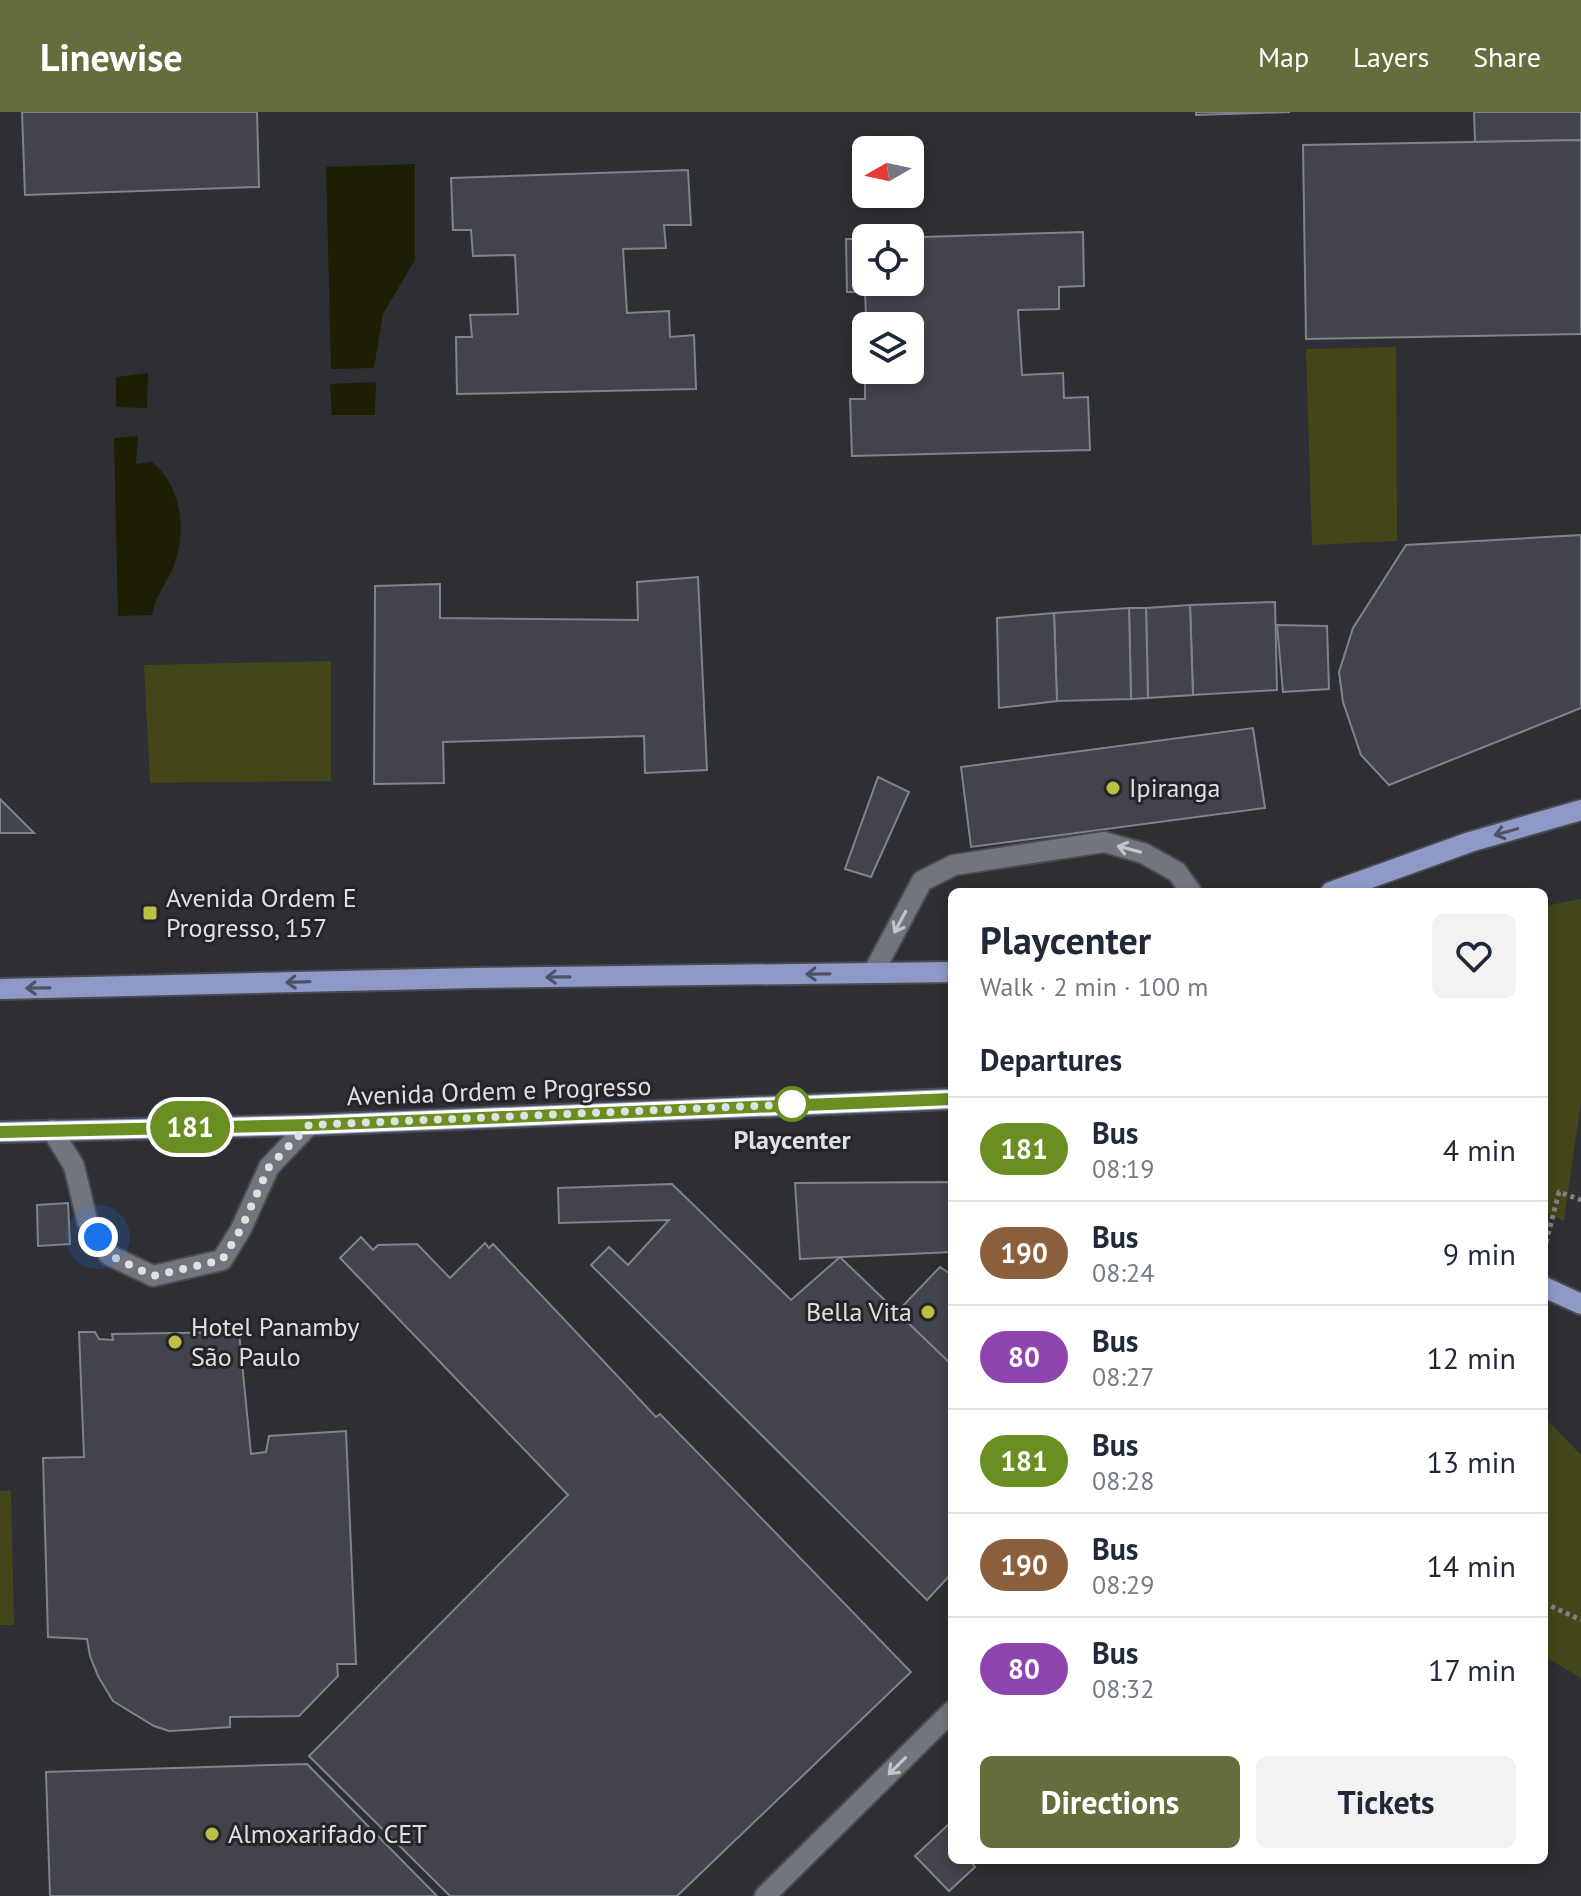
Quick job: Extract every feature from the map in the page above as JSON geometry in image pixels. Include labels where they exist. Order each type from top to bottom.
[{"type":"main road","points":[[1342,888],[1470,842],[1581,810]]},
{"type":"main road","points":[[0,989],[948,972]]},
{"type":"main road","name":"Avenida Ordem e Progresso","points":[[0,1132],[309,1125],[948,1099]]},
{"type":"main road","points":[[1548,1289],[1581,1304]]},
{"type":"street","points":[[873,973],[922,881],[954,865],[1104,842],[1143,853],[1177,872],[1188,888]]},
{"type":"street","points":[[52,1130],[74,1166],[87,1220],[109,1255],[153,1276],[222,1260],[241,1229],[269,1167],[309,1125]]},
{"type":"street","points":[[765,1896],[948,1715]]},
{"type":"path","points":[[1548,1235],[1559,1192],[1581,1200]]},
{"type":"path","points":[[1548,1605],[1581,1620]]},
{"type":"shaded area","points":[[415,164],[415,260],[383,314],[374,368],[331,369],[326,167]]},
{"type":"shaded area","points":[[1396,347],[1397,541],[1312,545],[1306,349]]},
{"type":"shaded area","points":[[148,373],[147,408],[116,407],[116,377]]},
{"type":"shaded area","points":[[376,382],[375,415],[332,415],[330,384]]},
{"type":"shaded area","points":[[138,436],[136,464],[152,462],[162,472],[176,497],[180,540],[173,568],[152,615],[118,616],[114,438]]},
{"type":"shaded area","points":[[331,661],[331,781],[150,783],[144,665]]},
{"type":"shaded area","points":[[1581,899],[1581,1102],[1564,1221],[1548,1213],[1548,905]]},
{"type":"shaded area","points":[[1548,1421],[1581,1455],[1581,1678],[1548,1658]]},
{"type":"shaded area","points":[[11,1490],[14,1625],[0,1625],[0,1491]]},
{"type":"building","points":[[22,112],[257,112],[259,187],[25,195]]},
{"type":"building","points":[[1196,112],[1290,112],[1196,115]]},
{"type":"building","points":[[1474,112],[1581,112],[1581,140],[1475,142]]},
{"type":"building","points":[[1581,140],[1581,334],[1306,339],[1303,145]]},
{"type":"building","points":[[688,170],[691,225],[664,225],[666,248],[623,249],[627,313],[669,311],[670,337],[694,335],[696,389],[457,394],[456,337],[472,337],[470,315],[518,314],[515,255],[473,256],[471,230],[453,230],[451,178]]},
{"type":"building","points":[[1083,232],[1084,286],[1059,287],[1059,309],[1018,310],[1022,375],[1063,373],[1064,398],[1088,397],[1090,450],[852,456],[850,399],[865,399],[865,384],[924,384],[924,312],[866,312],[865,296],[924,296],[924,237]]},
{"type":"building","points":[[846,239],[852,239],[852,292],[847,292]]},
{"type":"building","points":[[1581,535],[1581,708],[1389,785],[1361,755],[1343,702],[1339,672],[1353,628],[1406,545]]},
{"type":"building","points":[[698,577],[707,770],[645,773],[644,736],[443,742],[444,783],[374,784],[375,586],[440,584],[440,618],[638,620],[637,582]]},
{"type":"building","points":[[1275,602],[1277,690],[1193,695],[1190,605]]},
{"type":"building","points":[[1190,605],[1193,695],[1148,698],[1146,608]]},
{"type":"building","points":[[1129,608],[1146,608],[1148,698],[1131,699]]},
{"type":"building","points":[[1129,608],[1131,699],[1057,701],[1054,613]]},
{"type":"building","points":[[1054,613],[1057,701],[999,708],[997,618]]},
{"type":"building","points":[[1277,625],[1327,626],[1329,689],[1283,692]]},
{"type":"building","name":"Ipiranga","points":[[1253,728],[1265,808],[971,847],[961,767]]},
{"type":"building","points":[[878,777],[909,792],[871,877],[845,869]]},
{"type":"building","points":[[0,799],[34,833],[0,833]]},
{"type":"building","points":[[948,1182],[948,1252],[800,1259],[795,1183]]},
{"type":"building","points":[[672,1184],[791,1300],[840,1257],[948,1361],[948,1577],[927,1600],[591,1265],[609,1247],[628,1265],[669,1220],[559,1223],[558,1188]]},
{"type":"building","points":[[68,1203],[70,1244],[38,1246],[37,1205]]},
{"type":"building","points":[[361,1237],[373,1250],[378,1245],[417,1244],[450,1278],[485,1243],[489,1248],[493,1244],[656,1417],[660,1414],[911,1672],[677,1896],[450,1896],[309,1756],[568,1495],[340,1258]]},
{"type":"building","points":[[940,1267],[948,1272],[948,1361],[897,1312]]},
{"type":"building","points":[[79,1332],[95,1332],[99,1339],[113,1340],[112,1334],[239,1332],[251,1454],[266,1452],[269,1436],[346,1431],[356,1664],[337,1664],[338,1676],[299,1716],[230,1717],[230,1727],[169,1731],[154,1726],[113,1701],[98,1676],[87,1639],[48,1637],[43,1458],[84,1457]]},
{"type":"building","name":"Almoxarifado CET","points":[[307,1764],[437,1896],[50,1896],[46,1772]]},
{"type":"building","points":[[948,1825],[948,1864],[973,1864],[975,1867],[949,1891],[915,1856]]},
{"type":"bus line","name":"181","points":[[0,1132],[309,1125],[948,1099]]},
{"type":"place","name":"Ipiranga","points":[[1113,788]]},
{"type":"place","name":"Avenida Ordem E Progresso, 157","points":[[150,913]]},
{"type":"place","name":"Playcenter","points":[[792,1104]]},
{"type":"place","name":"Bella Vita","points":[[928,1312]]},
{"type":"place","name":"Hotel Panamby São Paulo","points":[[175,1342]]},
{"type":"place","name":"Almoxarifado CET","points":[[212,1834]]},
{"type":"route","points":[[98,1237],[109,1255],[153,1276],[222,1260],[241,1229],[269,1167],[309,1125],[801,1104],[792,1104]]}]
